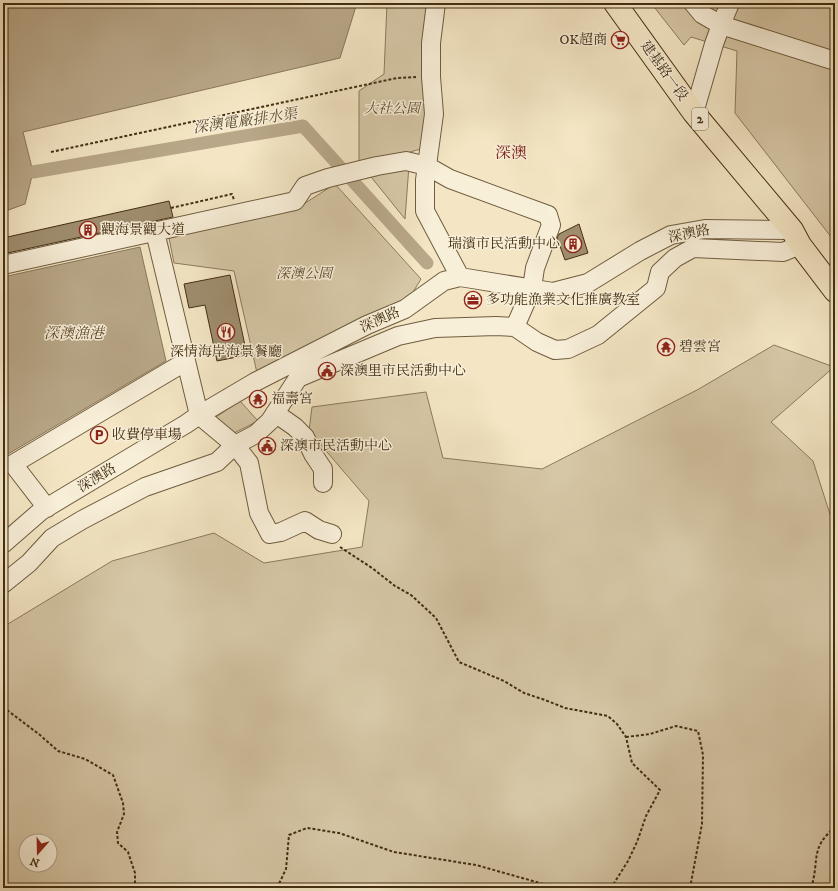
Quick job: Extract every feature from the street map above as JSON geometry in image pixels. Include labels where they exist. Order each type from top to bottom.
[{"type":"main road","name":"建基路一段","points":[[615,3],[694,113],[796,237]]},
{"type":"main road","name":"2","points":[[796,237],[835,291]]},
{"type":"street","points":[[436,3],[431,43],[431,77],[434,114],[425,180],[425,211],[460,277]]},
{"type":"street","points":[[693,3],[702,14],[721,25],[835,61]]},
{"type":"street","points":[[694,113],[714,44],[730,3]]},
{"type":"street","points":[[3,265],[295,201],[306,186],[328,178],[377,166],[406,161],[427,166],[450,179],[548,215],[551,225],[536,268],[532,288],[515,327]]},
{"type":"street","name":"深澳路","points":[[3,544],[41,511],[199,415],[262,378],[367,325],[405,309],[444,281],[460,277],[553,292],[588,283],[640,251],[671,235],[705,229],[796,237]]},
{"type":"street","points":[[155,232],[185,362],[199,415],[235,445],[249,463],[258,513],[270,534],[281,532],[305,521],[319,530],[332,534]]},
{"type":"street","points":[[3,584],[29,563],[52,538],[82,520],[145,487],[217,462],[235,445],[256,434],[270,421],[298,378],[398,336],[435,328],[496,326],[515,327],[537,342],[555,350],[568,349],[598,335],[656,288],[660,272],[675,258],[693,248],[783,252],[796,237]]},
{"type":"street","points":[[640,251],[660,272]]},
{"type":"street","points":[[47,508],[14,464],[185,362]]},
{"type":"street","points":[[275,413],[295,427],[305,437],[313,454],[323,469],[323,483]]},
{"type":"street","points":[[3,578],[19,570]]},
{"type":"path","points":[[51,152],[397,78],[431,77]]},
{"type":"path","points":[[332,534],[339,546],[411,596],[436,618],[459,662],[504,681],[530,695],[565,708],[608,716],[617,724],[626,737],[632,763],[660,790],[646,816],[637,842],[628,861],[611,888],[600,888]]},
{"type":"path","points":[[3,707],[40,735],[58,752],[85,760],[113,775],[123,803],[124,814],[117,832],[118,843],[128,852],[135,874],[135,888]]},
{"type":"path","points":[[626,737],[650,734],[676,726],[698,731],[703,755],[702,824],[690,888]]},
{"type":"path","points":[[811,888],[814,881],[818,848],[826,835],[835,827]]},
{"type":"path","points":[[277,888],[286,869],[289,835],[308,828],[339,833],[394,852],[476,865],[547,885],[584,888]]},
{"type":"green space","name":"大社公園","points":[[387,3],[431,3],[424,148],[410,152],[405,219],[359,162],[359,91],[384,74]]},
{"type":"green space","points":[[651,3],[835,3],[835,242],[735,113],[737,51],[691,37],[684,45]]},
{"type":"green space","name":"深澳公園","points":[[335,184],[421,279],[407,302],[257,373],[234,271],[174,263],[169,238],[299,207]]},
{"type":"green space","points":[[774,345],[834,367],[771,422],[813,461],[835,530],[835,888],[3,888],[3,627],[112,561],[214,533],[264,563],[362,547],[369,501],[309,431],[312,407],[426,392],[443,458],[542,469],[697,390]]},
{"type":"green space","points":[[240,401],[258,421],[232,434],[216,417]]},
{"type":"water","points":[[3,3],[357,3],[340,58],[23,132],[33,172],[25,204],[3,212]]},
{"type":"water","name":"深澳漁港","points":[[140,247],[166,361],[8,454],[3,449],[3,277]]},
{"type":"building","name":"觀海景觀大道","points":[[169,201],[173,217],[3,254],[3,238]]},
{"type":"building","name":"瑞濱市民活動中心","points":[[579,224],[588,253],[565,260],[557,238],[559,234]]},
{"type":"building","name":"深情海岸海景餐廳","points":[[230,275],[247,355],[217,361],[205,305],[189,308],[184,284]]},
{"type":"waterway","name":"深澳電廠排水渠","points":[[33,172],[303,126],[427,263]]},
{"type":"place","name":"OK超商","points":[[620,40]]},
{"type":"place","name":"觀海景觀大道","points":[[88,230]]},
{"type":"place","name":"瑞濱市民活動中心","points":[[573,244]]},
{"type":"place","name":"多功能漁業文化推廣教室","points":[[473,300]]},
{"type":"place","name":"深情海岸海景餐廳","points":[[226,332]]},
{"type":"place","name":"碧雲宮","points":[[666,347]]},
{"type":"place","name":"深澳里市民活動中心","points":[[327,371]]},
{"type":"place","name":"福壽宮","points":[[258,399]]},
{"type":"place","name":"收費停車場","points":[[99,435]]},
{"type":"place","name":"深澳市民活動中心","points":[[267,446]]},
{"type":"district","name":"深澳","points":[[511,153]]}]
